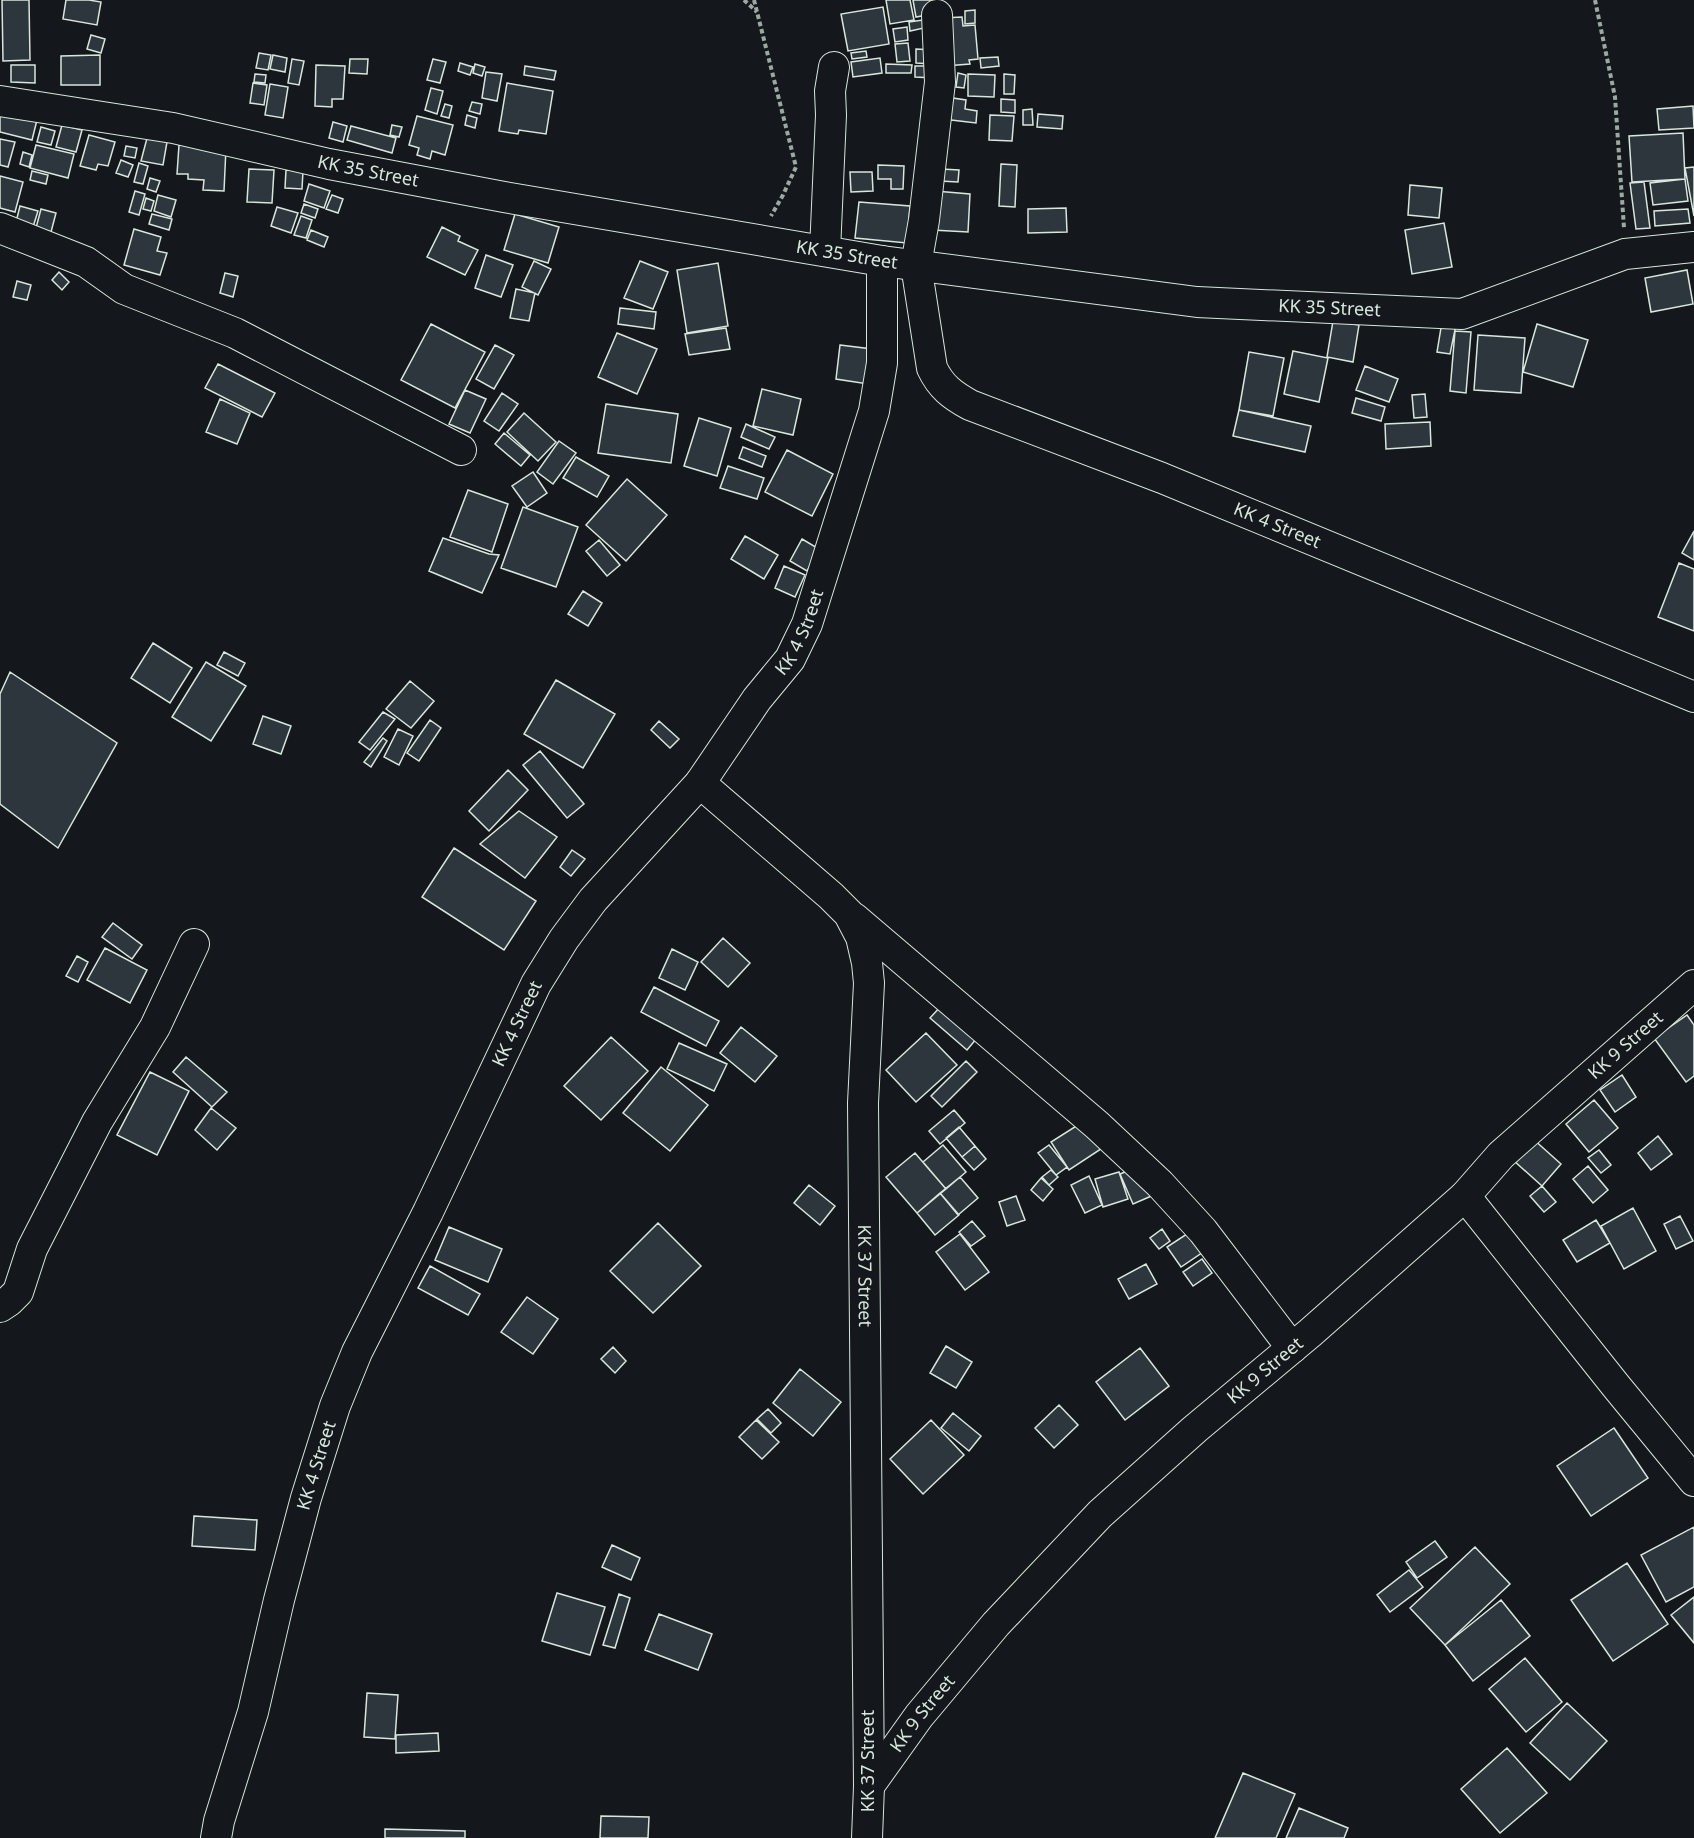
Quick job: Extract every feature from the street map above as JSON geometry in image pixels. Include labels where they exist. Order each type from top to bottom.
[{"type":"street","name":"KK 4 Street","points":[[937,15],[940,82],[924,220],[916,266],[932,368],[939,381],[951,394],[970,405],[1162,478],[1694,697]]},
{"type":"street","points":[[825,251],[830,91],[834,66]]},
{"type":"street","name":"KK 35 Street","points":[[0,101],[173,128],[329,164],[504,197],[882,261],[1197,302],[1461,314],[1625,255],[1694,247]]},
{"type":"street","points":[[0,228],[86,262],[124,289],[235,333],[461,450]]},
{"type":"street","name":"KK 4 Street","points":[[216,1838],[219,1821],[253,1712],[306,1498],[335,1406],[357,1352],[428,1212],[536,984],[564,939],[593,900],[700,783],[738,724],[789,660],[807,624],[874,411],[882,363],[882,261]]},
{"type":"street","name":"KK 37 Street","points":[[700,783],[849,914],[861,937],[867,963],[869,983],[863,1103],[869,1786],[867,1838]]},
{"type":"street","points":[[849,914],[1097,1125],[1160,1184],[1203,1231],[1292,1348]]},
{"type":"street","points":[[0,1307],[18,1292],[32,1249],[97,1122],[155,1027],[194,944]]},
{"type":"street","name":"KK 9 Street","points":[[869,1786],[919,1716],[996,1624],[1100,1514],[1465,1196],[1501,1155],[1694,985]]},
{"type":"street","points":[[1465,1196],[1694,1481]]},
{"type":"path","points":[[744,0],[757,12]]},
{"type":"path","points":[[754,0],[796,167],[757,240]]},
{"type":"path","points":[[1595,0],[1615,97],[1625,255]]},
{"type":"building","points":[[2,0],[29,0],[30,60],[3,61]]},
{"type":"building","points":[[66,0],[101,2],[97,25],[63,19]]},
{"type":"building","points":[[886,0],[910,0],[914,20],[890,24]]},
{"type":"building","points":[[913,0],[930,0],[932,14],[916,17]]},
{"type":"building","points":[[883,7],[889,44],[848,51],[841,14]]},
{"type":"building","points":[[975,10],[975,23],[965,24],[965,11]]},
{"type":"building","points":[[962,17],[963,26],[975,25],[978,59],[969,60],[970,64],[945,66],[942,18]]},
{"type":"building","points":[[923,20],[924,28],[910,31],[909,22]]},
{"type":"building","points":[[907,27],[908,40],[895,42],[893,29]]},
{"type":"building","points":[[91,35],[105,39],[101,53],[87,49]]},
{"type":"building","points":[[908,43],[910,61],[897,62],[895,44]]},
{"type":"building","points":[[916,49],[933,50],[933,64],[916,63]]},
{"type":"building","points":[[866,51],[867,57],[852,59],[851,53]]},
{"type":"building","points":[[259,53],[271,55],[268,70],[256,68]]},
{"type":"building","points":[[100,55],[100,85],[61,85],[61,56]]},
{"type":"building","points":[[273,55],[287,58],[285,72],[270,69]]},
{"type":"building","points":[[998,57],[999,66],[981,68],[980,58]]},
{"type":"building","points":[[880,58],[882,73],[853,77],[851,62]]},
{"type":"building","points":[[292,59],[304,61],[299,85],[288,83]]},
{"type":"building","points":[[350,59],[368,59],[367,74],[349,73]]},
{"type":"building","points":[[433,59],[446,62],[440,83],[427,80]]},
{"type":"building","points":[[460,63],[473,67],[470,75],[458,71]]},
{"type":"building","points":[[475,64],[485,67],[482,76],[473,73]]},
{"type":"building","points":[[886,64],[912,65],[911,73],[886,73]]},
{"type":"building","points":[[11,65],[35,65],[35,83],[11,82]]},
{"type":"building","points":[[316,65],[345,66],[343,99],[332,99],[332,107],[315,106]]},
{"type":"building","points":[[525,66],[556,71],[554,80],[524,75]]},
{"type":"building","points":[[915,66],[935,66],[934,78],[915,77]]},
{"type":"building","points":[[486,72],[502,74],[497,101],[482,98]]},
{"type":"building","points":[[958,73],[966,75],[964,88],[956,87]]},
{"type":"building","points":[[255,74],[266,75],[265,83],[254,82]]},
{"type":"building","points":[[968,74],[995,75],[994,97],[968,96]]},
{"type":"building","points":[[1004,74],[1015,75],[1014,94],[1004,94]]},
{"type":"building","points":[[253,83],[267,85],[264,105],[250,103]]},
{"type":"building","points":[[507,83],[553,91],[546,134],[519,130],[518,134],[499,131]]},
{"type":"building","points":[[270,84],[288,87],[283,118],[265,115]]},
{"type":"building","points":[[431,88],[443,91],[437,114],[425,110]]},
{"type":"building","points":[[946,97],[966,100],[965,109],[977,111],[976,123],[943,119]]},
{"type":"building","points":[[1001,99],[1015,100],[1015,113],[1001,112]]},
{"type":"building","points":[[472,102],[482,104],[480,114],[469,111]]},
{"type":"building","points":[[445,104],[452,106],[449,118],[441,116]]},
{"type":"building","points":[[1693,106],[1694,128],[1659,130],[1657,109]]},
{"type":"building","points":[[1032,109],[1033,125],[1023,125],[1023,110]]},
{"type":"building","points":[[0,111],[37,120],[32,140],[0,132]]},
{"type":"building","points":[[1038,114],[1063,116],[1062,129],[1037,127]]},
{"type":"building","points":[[467,115],[477,118],[475,128],[465,125]]},
{"type":"building","points":[[990,115],[1014,116],[1012,141],[989,140]]},
{"type":"building","points":[[417,116],[453,125],[445,155],[432,151],[430,159],[417,155],[419,148],[409,145]]},
{"type":"building","points":[[333,122],[347,126],[343,142],[329,138]]},
{"type":"building","points":[[62,125],[82,130],[76,152],[56,147]]},
{"type":"building","points":[[392,125],[402,127],[399,137],[390,135]]},
{"type":"building","points":[[351,126],[396,138],[392,153],[347,140]]},
{"type":"building","points":[[41,127],[55,131],[51,145],[37,142]]},
{"type":"building","points":[[1683,133],[1685,179],[1632,182],[1629,136]]},
{"type":"building","points":[[89,135],[115,142],[108,166],[98,164],[96,170],[80,166]]},
{"type":"building","points":[[147,138],[167,142],[163,165],[141,161]]},
{"type":"building","points":[[0,139],[15,142],[8,167],[0,165]]},
{"type":"building","points":[[36,145],[74,154],[68,178],[30,168]]},
{"type":"building","points":[[179,145],[226,148],[224,191],[203,190],[204,180],[188,179],[188,174],[177,174]]},
{"type":"building","points":[[126,146],[137,148],[135,158],[124,156]]},
{"type":"building","points":[[23,152],[32,155],[29,167],[20,164]]},
{"type":"building","points":[[121,160],[133,165],[128,177],[116,173]]},
{"type":"building","points":[[139,163],[148,166],[143,184],[134,182]]},
{"type":"building","points":[[1001,164],[1017,165],[1015,207],[999,206]]},
{"type":"building","points":[[878,165],[904,166],[903,189],[891,189],[891,179],[878,179]]},
{"type":"building","points":[[1694,167],[1694,216],[1685,168]]},
{"type":"building","points":[[249,169],[274,170],[272,203],[247,202]]},
{"type":"building","points":[[941,169],[959,170],[958,182],[940,181]]},
{"type":"building","points":[[286,170],[303,171],[302,189],[285,188]]},
{"type":"building","points":[[32,171],[48,175],[46,184],[30,180]]},
{"type":"building","points":[[850,172],[872,172],[873,191],[851,192]]},
{"type":"building","points":[[0,176],[23,182],[15,212],[0,208]]},
{"type":"building","points":[[150,178],[160,181],[156,192],[147,189]]},
{"type":"building","points":[[1685,179],[1688,201],[1653,205],[1650,183]]},
{"type":"building","points":[[1644,182],[1650,228],[1636,229],[1630,183]]},
{"type":"building","points":[[309,184],[330,191],[324,208],[304,201]]},
{"type":"building","points":[[1410,185],[1442,188],[1439,218],[1408,215]]},
{"type":"building","points":[[135,191],[145,194],[139,215],[129,212]]},
{"type":"building","points":[[935,191],[970,194],[968,232],[932,230]]},
{"type":"building","points":[[158,195],[176,200],[171,217],[154,211]]},
{"type":"building","points":[[332,195],[343,199],[338,213],[326,209]]},
{"type":"building","points":[[146,198],[154,201],[151,211],[143,209]]},
{"type":"building","points":[[859,202],[910,206],[907,243],[855,238]]},
{"type":"building","points":[[304,204],[318,209],[315,218],[301,213]]},
{"type":"building","points":[[20,206],[38,211],[33,227],[16,222]]},
{"type":"building","points":[[277,207],[298,213],[291,233],[271,226]]},
{"type":"building","points":[[1066,208],[1067,232],[1028,233],[1028,209]]},
{"type":"building","points":[[41,209],[56,213],[51,232],[36,228]]},
{"type":"building","points":[[1688,209],[1690,223],[1655,226],[1654,211]]},
{"type":"building","points":[[152,214],[172,219],[169,230],[149,224]]},
{"type":"building","points":[[515,214],[559,227],[548,263],[504,250]]},
{"type":"building","points":[[301,216],[312,220],[306,238],[294,235]]},
{"type":"building","points":[[1444,223],[1452,267],[1412,274],[1405,230]]},
{"type":"building","points":[[442,227],[460,236],[458,241],[478,250],[465,275],[427,257]]},
{"type":"building","points":[[134,229],[161,237],[157,251],[167,253],[160,275],[124,265]]},
{"type":"building","points":[[311,230],[328,237],[324,247],[307,240]]},
{"type":"building","points":[[486,255],[513,265],[501,297],[475,288]]},
{"type":"building","points":[[534,261],[551,269],[538,295],[522,287]]},
{"type":"building","points":[[640,261],[668,272],[653,309],[624,298]]},
{"type":"building","points":[[718,263],[728,326],[687,333],[677,270]]},
{"type":"building","points":[[1687,270],[1693,304],[1651,312],[1645,278]]},
{"type":"building","points":[[59,272],[69,282],[62,290],[52,280]]},
{"type":"building","points":[[225,273],[238,276],[233,297],[220,293]]},
{"type":"building","points":[[17,281],[31,285],[27,300],[13,297]]},
{"type":"building","points":[[516,289],[535,293],[529,321],[510,318]]},
{"type":"building","points":[[620,308],[656,312],[654,329],[618,324]]},
{"type":"building","points":[[1333,321],[1359,325],[1353,362],[1327,357]]},
{"type":"building","points":[[1442,322],[1456,325],[1450,354],[1437,352]]},
{"type":"building","points":[[431,324],[485,352],[455,408],[401,380]]},
{"type":"building","points":[[1537,324],[1588,340],[1573,387],[1523,372]]},
{"type":"building","points":[[726,328],[730,349],[689,355],[685,334]]},
{"type":"building","points":[[1455,331],[1471,332],[1466,393],[1450,391]]},
{"type":"building","points":[[617,333],[657,349],[637,394],[598,377]]},
{"type":"building","points":[[1478,335],[1525,338],[1521,393],[1474,390]]},
{"type":"building","points":[[495,345],[514,355],[494,389],[476,379]]},
{"type":"building","points":[[840,345],[872,349],[868,384],[836,379]]},
{"type":"building","points":[[1293,351],[1328,358],[1319,402],[1284,394]]},
{"type":"building","points":[[1249,352],[1284,358],[1273,416],[1239,410]]},
{"type":"building","points":[[218,364],[275,393],[262,417],[205,388]]},
{"type":"building","points":[[1365,366],[1398,379],[1389,402],[1356,390]]},
{"type":"building","points":[[762,389],[801,399],[793,435],[753,426]]},
{"type":"building","points":[[465,390],[486,399],[470,433],[449,424]]},
{"type":"building","points":[[502,393],[518,404],[499,431],[484,421]]},
{"type":"building","points":[[1425,394],[1427,417],[1414,418],[1412,395]]},
{"type":"building","points":[[1356,398],[1385,407],[1381,421],[1352,413]]},
{"type":"building","points":[[220,399],[250,413],[237,444],[206,432]]},
{"type":"building","points":[[606,404],[678,414],[671,463],[598,453]]},
{"type":"building","points":[[1239,410],[1311,426],[1305,452],[1233,436]]},
{"type":"building","points":[[524,413],[556,442],[538,461],[507,432]]},
{"type":"building","points":[[699,418],[731,428],[717,476],[684,466]]},
{"type":"building","points":[[1430,422],[1431,446],[1386,449],[1385,424]]},
{"type":"building","points":[[746,424],[775,437],[769,449],[741,437]]},
{"type":"building","points":[[504,433],[530,455],[521,466],[495,444]]},
{"type":"building","points":[[559,441],[576,453],[553,484],[537,472]]},
{"type":"building","points":[[743,447],[766,456],[762,467],[739,458]]},
{"type":"building","points":[[787,450],[833,474],[812,516],[765,492]]},
{"type":"building","points":[[576,457],[609,476],[597,497],[563,478]]},
{"type":"building","points":[[728,466],[764,478],[757,499],[720,488]]},
{"type":"building","points":[[533,472],[547,493],[527,507],[512,486]]},
{"type":"building","points":[[627,479],[667,515],[626,561],[586,525]]},
{"type":"building","points":[[468,490],[508,504],[492,552],[450,537]]},
{"type":"building","points":[[523,507],[578,527],[556,587],[501,568]]},
{"type":"building","points":[[1694,531],[1694,560],[1682,553]]},
{"type":"building","points":[[745,536],[778,555],[764,579],[731,559]]},
{"type":"building","points":[[443,538],[489,554],[499,555],[482,593],[429,571]]},
{"type":"building","points":[[802,539],[819,549],[807,571],[790,561]]},
{"type":"building","points":[[599,540],[620,565],[607,576],[586,551]]},
{"type":"building","points":[[1679,563],[1694,569],[1694,631],[1658,617]]},
{"type":"building","points":[[784,566],[805,575],[795,597],[775,588]]},
{"type":"building","points":[[583,591],[602,603],[588,626],[568,614]]},
{"type":"building","points":[[153,643],[192,668],[170,703],[131,678]]},
{"type":"building","points":[[224,652],[245,663],[238,676],[217,665]]},
{"type":"building","points":[[206,662],[246,686],[211,741],[172,717]]},
{"type":"building","points":[[10,672],[117,743],[58,848],[0,804],[0,694]]},
{"type":"building","points":[[556,680],[615,714],[583,768],[524,734]]},
{"type":"building","points":[[410,681],[434,701],[411,728],[386,709]]},
{"type":"building","points":[[383,712],[395,719],[370,750],[359,742]]},
{"type":"building","points":[[263,716],[291,726],[281,754],[253,744]]},
{"type":"building","points":[[430,720],[441,728],[419,761],[407,753]]},
{"type":"building","points":[[659,721],[679,739],[670,748],[651,730]]},
{"type":"building","points":[[398,729],[413,736],[399,765],[384,757]]},
{"type":"building","points":[[383,738],[387,741],[371,767],[364,762]]},
{"type":"building","points":[[540,751],[584,804],[567,818],[523,765]]},
{"type":"building","points":[[508,770],[528,790],[489,831],[469,811]]},
{"type":"building","points":[[519,811],[557,837],[525,878],[480,844]]},
{"type":"building","points":[[454,848],[536,901],[504,950],[422,897]]},
{"type":"building","points":[[572,850],[585,859],[571,876],[560,867]]},
{"type":"building","points":[[113,923],[142,945],[132,959],[102,937]]},
{"type":"building","points":[[723,938],[750,963],[728,987],[701,962]]},
{"type":"building","points":[[105,948],[147,970],[130,1003],[87,980]]},
{"type":"building","points":[[672,949],[698,962],[685,990],[659,978]]},
{"type":"building","points":[[77,956],[88,962],[78,982],[66,976]]},
{"type":"building","points":[[654,987],[719,1021],[706,1046],[641,1012]]},
{"type":"building","points":[[941,1006],[977,1038],[967,1050],[930,1018]]},
{"type":"building","points":[[1687,1015],[1694,1025],[1694,1076],[1686,1082],[1654,1038]]},
{"type":"building","points":[[741,1027],[777,1056],[755,1082],[720,1053]]},
{"type":"building","points":[[926,1033],[957,1065],[916,1102],[886,1070]]},
{"type":"building","points":[[611,1037],[648,1071],[601,1120],[564,1086]]},
{"type":"building","points":[[679,1043],[727,1064],[714,1091],[667,1069]]},
{"type":"building","points":[[186,1057],[227,1092],[212,1107],[173,1072]]},
{"type":"building","points":[[966,1061],[977,1072],[942,1107],[931,1096]]},
{"type":"building","points":[[661,1067],[708,1105],[670,1151],[623,1113]]},
{"type":"building","points":[[150,1072],[189,1091],[157,1155],[117,1135]]},
{"type":"building","points":[[1622,1075],[1636,1097],[1615,1112],[1600,1090]]},
{"type":"building","points":[[1594,1100],[1618,1128],[1589,1152],[1566,1124]]},
{"type":"building","points":[[211,1108],[236,1128],[217,1150],[195,1130]]},
{"type":"building","points":[[954,1110],[965,1123],[940,1144],[929,1131]]},
{"type":"building","points":[[1092,1116],[1110,1143],[1069,1170],[1051,1142]]},
{"type":"building","points":[[959,1127],[975,1146],[962,1157],[946,1138]]},
{"type":"building","points":[[1658,1136],[1672,1154],[1651,1170],[1638,1153]]},
{"type":"building","points":[[1532,1138],[1561,1164],[1542,1186],[1513,1160]]},
{"type":"building","points":[[943,1145],[966,1172],[946,1189],[923,1162]]},
{"type":"building","points":[[1049,1145],[1067,1167],[1056,1175],[1038,1153]]},
{"type":"building","points":[[975,1146],[986,1159],[974,1170],[962,1157]]},
{"type":"building","points":[[1599,1150],[1611,1165],[1601,1173],[1588,1158]]},
{"type":"building","points":[[915,1153],[946,1189],[917,1213],[886,1177]]},
{"type":"building","points":[[1143,1165],[1156,1194],[1133,1204],[1120,1174]]},
{"type":"building","points":[[1588,1166],[1608,1190],[1593,1203],[1573,1179]]},
{"type":"building","points":[[1051,1170],[1058,1177],[1049,1185],[1042,1177]]},
{"type":"building","points":[[1119,1172],[1128,1199],[1103,1207],[1095,1179]]},
{"type":"building","points":[[1089,1176],[1102,1205],[1085,1213],[1071,1185]]},
{"type":"building","points":[[960,1177],[978,1198],[958,1215],[940,1193]]},
{"type":"building","points":[[1041,1178],[1053,1189],[1043,1201],[1031,1190]]},
{"type":"building","points":[[809,1185],[835,1206],[820,1225],[794,1203]]},
{"type":"building","points":[[1542,1186],[1556,1202],[1544,1212],[1530,1196]]},
{"type":"building","points":[[940,1193],[959,1215],[935,1235],[917,1213]]},
{"type":"building","points":[[1016,1196],[1025,1220],[1007,1226],[999,1202]]},
{"type":"building","points":[[1633,1208],[1656,1251],[1624,1269],[1601,1226]]},
{"type":"building","points":[[1680,1216],[1693,1241],[1676,1249],[1664,1224]]},
{"type":"building","points":[[1596,1220],[1610,1243],[1577,1262],[1563,1240]]},
{"type":"building","points":[[972,1221],[985,1236],[971,1246],[959,1232]]},
{"type":"building","points":[[658,1223],[701,1266],[653,1313],[610,1271]]},
{"type":"building","points":[[449,1227],[502,1249],[488,1282],[435,1260]]},
{"type":"building","points":[[1196,1228],[1209,1248],[1181,1267],[1167,1247]]},
{"type":"building","points":[[1162,1229],[1170,1241],[1159,1249],[1150,1238]]},
{"type":"building","points":[[960,1234],[989,1272],[965,1290],[936,1252]]},
{"type":"building","points":[[1202,1259],[1212,1273],[1193,1286],[1183,1272]]},
{"type":"building","points":[[1146,1264],[1157,1284],[1129,1299],[1118,1279]]},
{"type":"building","points":[[430,1266],[480,1294],[468,1315],[418,1288]]},
{"type":"building","points":[[527,1297],[558,1319],[533,1354],[501,1332]]},
{"type":"building","points":[[946,1346],[972,1362],[956,1388],[930,1373]]},
{"type":"building","points":[[613,1347],[626,1361],[615,1373],[601,1359]]},
{"type":"building","points":[[1140,1348],[1169,1386],[1125,1420],[1096,1382]]},
{"type":"building","points":[[800,1369],[841,1402],[813,1436],[773,1403]]},
{"type":"building","points":[[1059,1405],[1078,1425],[1054,1448],[1035,1428]]},
{"type":"building","points":[[768,1409],[781,1423],[771,1433],[757,1419]]},
{"type":"building","points":[[953,1413],[981,1436],[969,1451],[941,1428]]},
{"type":"building","points":[[756,1420],[779,1442],[762,1459],[739,1437]]},
{"type":"building","points":[[931,1420],[964,1455],[923,1494],[890,1459]]},
{"type":"building","points":[[1614,1428],[1648,1478],[1591,1516],[1557,1466]]},
{"type":"building","points":[[194,1516],[257,1520],[255,1550],[192,1546]]},
{"type":"building","points":[[1694,1527],[1694,1587],[1666,1602],[1641,1555]]},
{"type":"building","points":[[1435,1541],[1447,1557],[1417,1578],[1406,1562]]},
{"type":"building","points":[[612,1545],[640,1558],[631,1580],[602,1567]]},
{"type":"building","points":[[1475,1547],[1510,1584],[1445,1645],[1410,1608]]},
{"type":"building","points":[[1627,1563],[1668,1624],[1613,1661],[1571,1600]]},
{"type":"building","points":[[1409,1570],[1423,1587],[1390,1612],[1377,1595]]},
{"type":"building","points":[[557,1593],[605,1607],[590,1655],[542,1641]]},
{"type":"building","points":[[619,1594],[630,1598],[615,1648],[603,1645]]},
{"type":"building","points":[[1694,1597],[1694,1643],[1671,1615]]},
{"type":"building","points":[[1501,1600],[1530,1636],[1473,1681],[1445,1645]]},
{"type":"building","points":[[659,1614],[712,1634],[698,1670],[645,1650]]},
{"type":"building","points":[[1525,1658],[1562,1702],[1526,1732],[1489,1689]]},
{"type":"building","points":[[367,1693],[398,1695],[395,1739],[364,1737]]},
{"type":"building","points":[[1567,1703],[1607,1741],[1570,1780],[1530,1743]]},
{"type":"building","points":[[438,1733],[439,1751],[396,1753],[396,1735]]},
{"type":"building","points":[[1507,1748],[1547,1793],[1500,1833],[1461,1789]]},
{"type":"building","points":[[1243,1773],[1295,1794],[1276,1838],[1215,1838]]},
{"type":"building","points":[[1299,1808],[1348,1828],[1344,1838],[1286,1838]]},
{"type":"building","points":[[601,1816],[649,1817],[648,1838],[600,1838]]},
{"type":"building","points":[[385,1829],[465,1831],[465,1838],[385,1838]]}]
